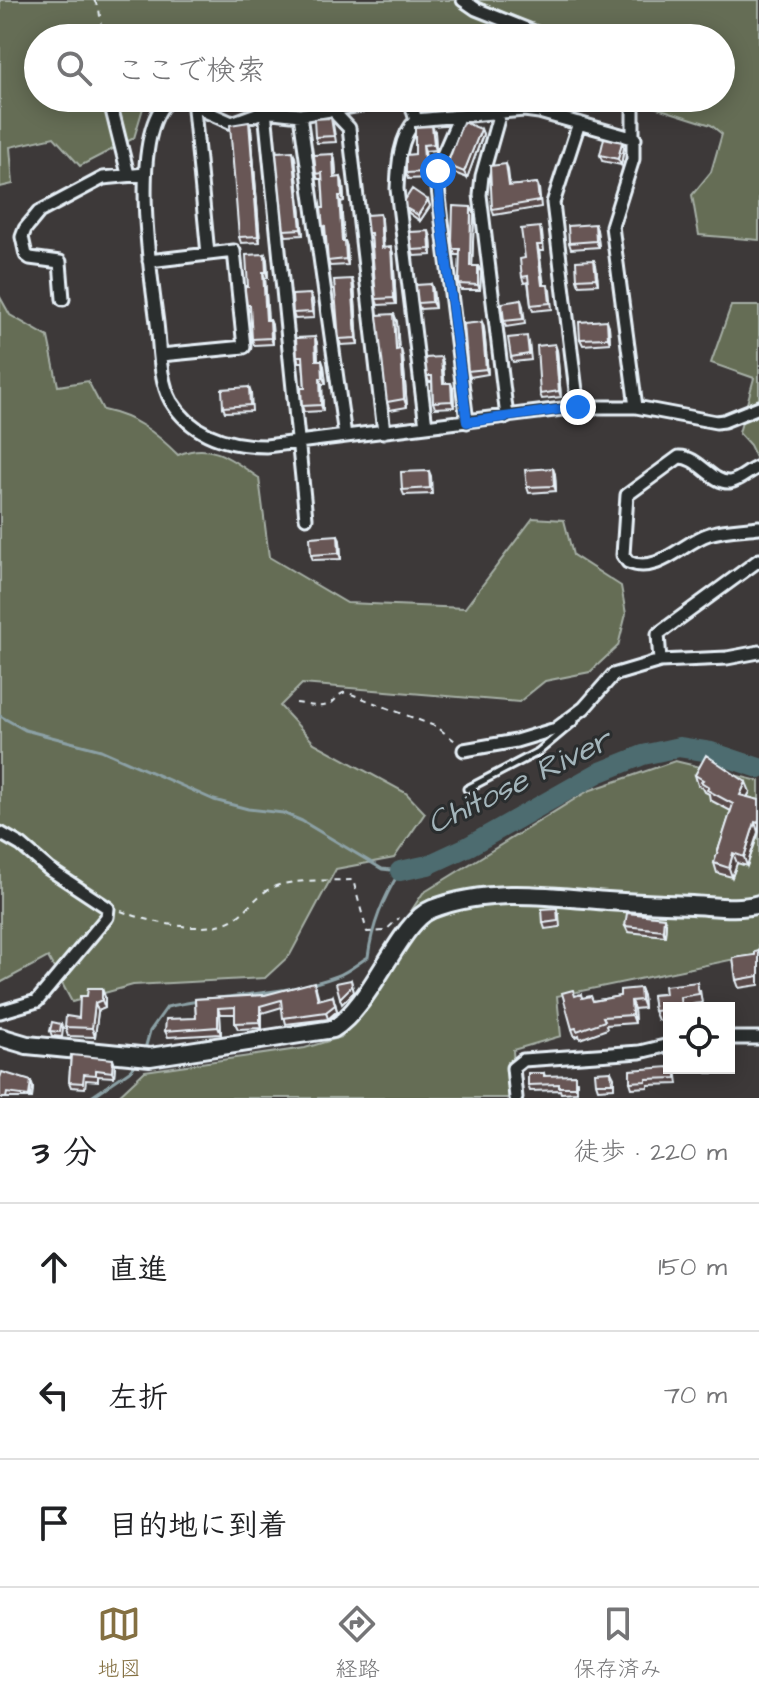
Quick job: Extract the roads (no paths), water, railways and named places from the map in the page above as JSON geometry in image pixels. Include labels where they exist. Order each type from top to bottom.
[{"type":"main road","points":[[0,1037],[27,1045],[143,1056],[333,1029],[346,1021],[360,1004],[417,919],[431,909],[489,896],[521,894],[720,906],[759,904]]},
{"type":"street","points":[[463,0],[476,9],[514,24]]},
{"type":"street","points":[[112,112],[128,174]]},
{"type":"street","points":[[158,112],[145,174],[144,219],[164,385],[171,401],[197,428],[219,441],[241,446],[297,442],[578,407],[636,407],[716,422],[759,407]]},
{"type":"street","points":[[195,112],[208,254]]},
{"type":"street","points":[[207,112],[232,123],[262,112]]},
{"type":"street","points":[[265,112],[306,518]]},
{"type":"street","points":[[274,112],[300,115],[325,112]]},
{"type":"street","points":[[334,112],[349,128],[384,432]]},
{"type":"street","points":[[413,112],[416,120]]},
{"type":"street","points":[[426,426],[397,189],[401,153],[410,126],[416,120],[500,112],[539,112],[635,139]]},
{"type":"street","points":[[500,112],[482,176],[480,195],[507,417]]},
{"type":"street","points":[[633,112],[633,159],[612,226],[636,407]]},
{"type":"street","points":[[300,115],[345,436]]},
{"type":"street","points":[[460,116],[439,164],[438,189],[467,422]]},
{"type":"street","points":[[578,407],[553,203],[579,123]]},
{"type":"street","points":[[63,299],[60,262],[26,255],[22,237],[25,229],[39,212],[103,178],[145,174]]},
{"type":"street","points":[[149,261],[234,251],[244,347],[161,355]]},
{"type":"street","points":[[759,467],[725,482],[689,458],[679,457],[627,495],[623,555],[628,562],[641,565],[670,558],[707,534],[759,527]]},
{"type":"street","points":[[660,661],[658,634],[759,560]]},
{"type":"street","points":[[464,750],[516,741],[556,729],[578,713],[613,675],[660,661],[727,658],[759,652]]},
{"type":"street","points":[[0,833],[108,908],[107,917],[37,1001],[0,1012]]},
{"type":"street","points":[[735,1038],[759,1038]]},
{"type":"street","points":[[516,1098],[513,1068],[523,1060],[640,1052],[663,1046]]},
{"type":"lane","points":[[467,789],[538,752],[576,721],[578,713]]},
{"type":"waterway","points":[[0,716],[25,730],[101,750],[214,800],[248,809],[283,813],[382,869],[400,871],[379,912],[368,957],[341,974],[316,983],[167,1007],[150,1031],[145,1049]]},
{"type":"waterway","name":"Chitose River","points":[[400,871],[428,865],[469,846],[598,773],[643,755],[679,747],[711,752],[759,768]]},
{"type":"waterway","points":[[90,1098],[131,1070],[137,1062]]}]
